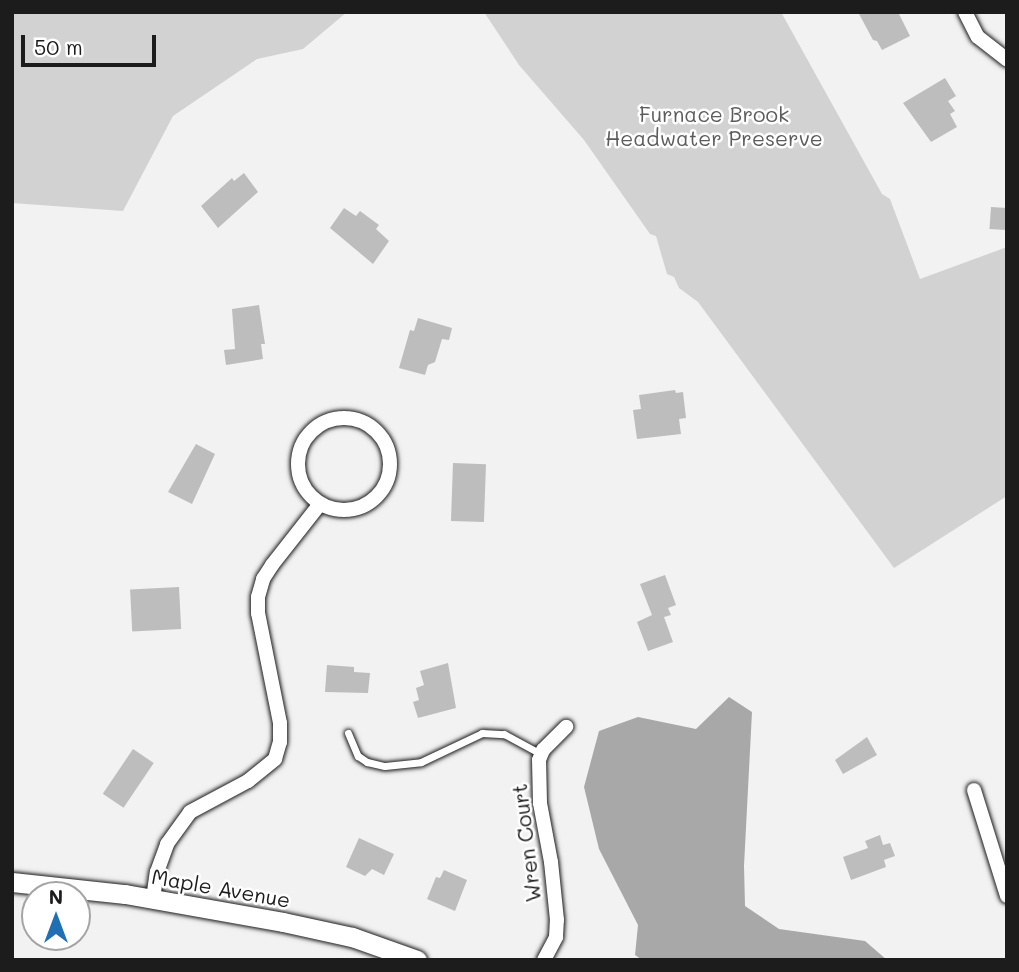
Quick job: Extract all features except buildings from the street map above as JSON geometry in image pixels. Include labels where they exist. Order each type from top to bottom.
[{"type":"street","points":[[965,12],[978,37],[1007,60]]},
{"type":"street","points":[[340,418],[363,422],[384,440],[389,454],[386,484],[377,497],[364,506],[334,510],[320,504],[302,484],[298,457],[302,444],[310,433],[329,421],[340,418]]},
{"type":"street","points":[[153,899],[167,844],[190,812],[248,781],[275,759],[280,743],[280,723],[258,613],[258,597],[263,579],[272,565],[320,504]]},
{"type":"street","name":"Wren Court","points":[[544,960],[556,937],[556,920],[551,862],[540,803],[542,754],[566,727]]},
{"type":"street","points":[[974,790],[1007,896]]},
{"type":"street","name":"Maple Avenue","points":[[12,882],[153,899],[352,937],[417,960]]},
{"type":"lane","points":[[348,733],[358,756],[367,762],[385,766],[421,762],[482,733],[504,734],[542,754]]},
{"type":"green space","points":[[12,12],[347,12],[303,49],[257,59],[173,116],[123,211],[12,203]]},
{"type":"green space","name":"Furnace Brook Headwater Preserve","points":[[484,12],[781,12],[882,194],[890,199],[920,279],[1007,247],[1007,496],[894,568],[698,302],[679,288],[674,277],[667,274],[656,236],[650,234],[584,140],[519,65]]},
{"type":"shaded area","points":[[729,697],[752,712],[744,866],[745,906],[779,929],[865,941],[887,960],[642,960],[635,955],[638,925],[599,849],[584,787],[599,731],[638,717],[696,729]]}]
